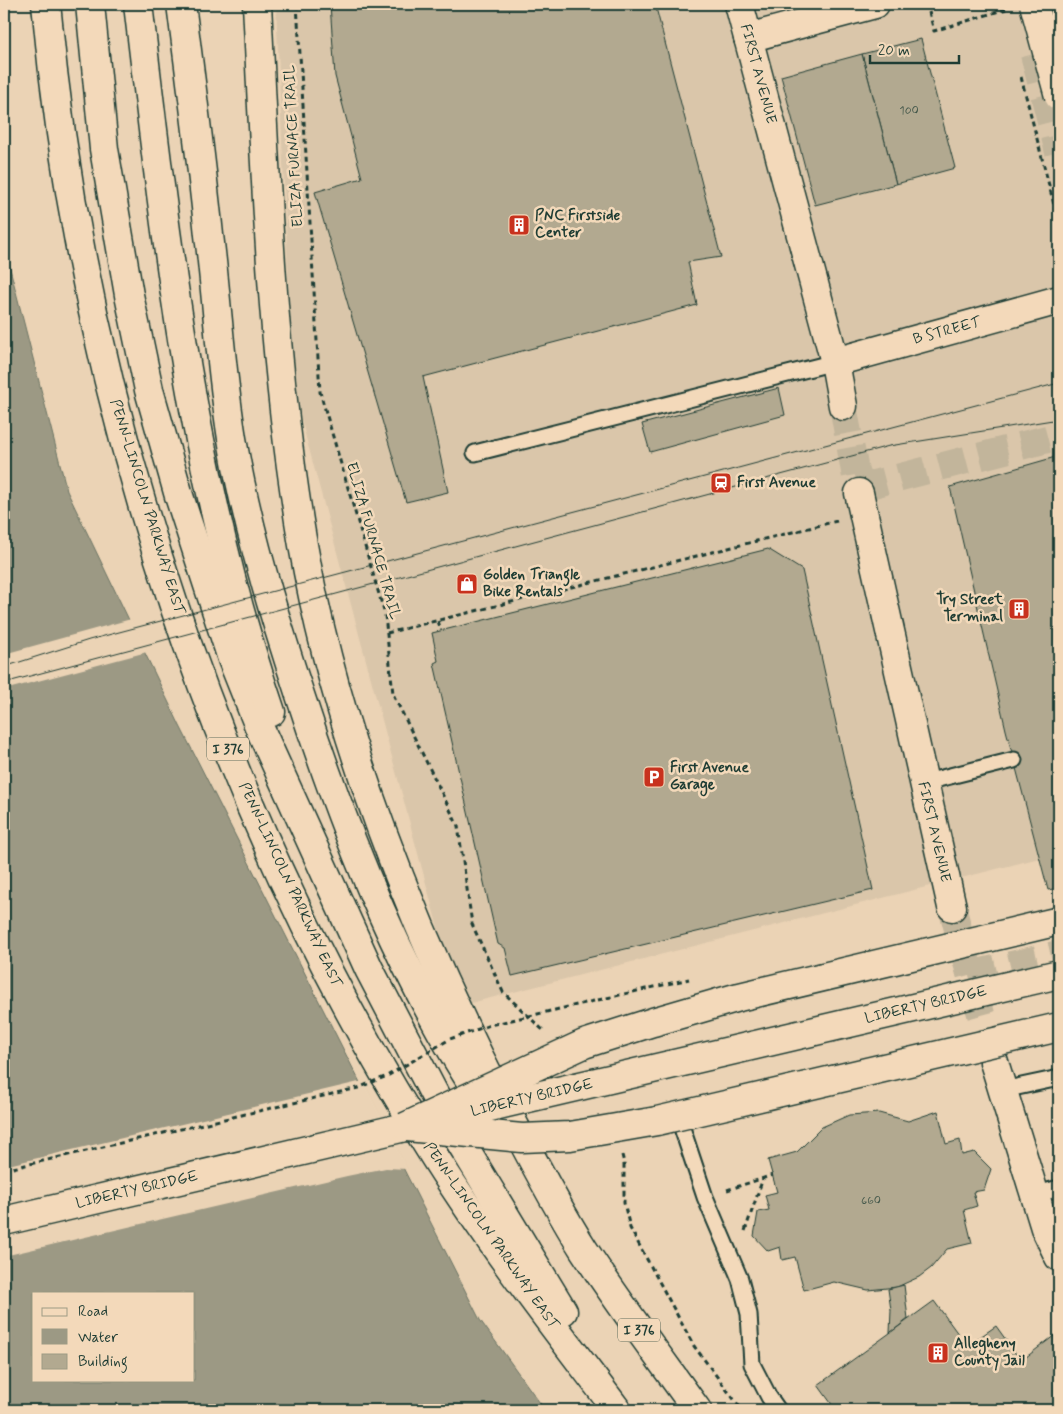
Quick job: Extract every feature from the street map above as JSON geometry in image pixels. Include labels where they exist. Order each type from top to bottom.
[{"type":"main road","name":"PENN-LINCOLN PARKWAY EAST","points":[[46,4],[64,152],[83,258],[106,365],[132,467],[165,573],[198,673],[238,776],[285,881],[330,973],[380,1066],[436,1160],[497,1250],[617,1410]]},
{"type":"main road","points":[[90,4],[104,149],[114,220],[149,390],[179,496],[232,659],[260,728],[369,969],[452,1128],[624,1410]]},
{"type":"main road","points":[[138,4],[168,252],[208,483],[248,638],[329,884]]},
{"type":"main road","points":[[181,4],[210,237],[226,402],[234,451],[254,539],[293,673],[322,763],[352,842],[404,964],[468,1078],[583,1248]]},
{"type":"main road","name":"I 376","points":[[257,4],[268,228],[287,444],[304,550],[328,654],[358,758],[389,850],[434,960],[480,1058],[529,1154],[583,1248],[698,1410]]},
{"type":"main road","name":"FIRST AVENUE","points":[[739,4],[835,362],[843,406]]},
{"type":"main road","points":[[748,38],[875,4]]},
{"type":"main road","points":[[1034,4],[1059,96]]},
{"type":"main road","name":"B STREET","points":[[835,362],[1059,300]]},
{"type":"main road","name":"FIRST AVENUE","points":[[859,493],[922,783],[952,907]]},
{"type":"main road","points":[[405,1127],[584,1044],[653,1022],[739,997],[1059,922]]},
{"type":"main road","name":"LIBERTY BRIDGE","points":[[4,1221],[1059,974]]},
{"type":"main road","points":[[405,1127],[522,1138],[570,1136],[657,1121],[1059,1027]]},
{"type":"main road","points":[[994,1062],[1003,1090],[1046,1191],[1044,1228],[1059,1257]]},
{"type":"lane","points":[[475,453],[835,362]]},
{"type":"lane","points":[[922,783],[1014,760]]},
{"type":"lane","points":[[1003,1090],[1059,1078]]},
{"type":"lane","points":[[683,1131],[705,1198],[740,1279],[749,1314],[752,1364],[778,1410]]},
{"type":"path","name":"ELIZA FURNACE TRAIL","points":[[297,4],[320,392],[385,615],[393,694],[458,826],[472,924],[503,992],[548,1035]]},
{"type":"path","points":[[929,12],[934,31],[998,10]]},
{"type":"path","points":[[1021,74],[1059,224]]},
{"type":"path","points":[[387,634],[840,520]]},
{"type":"path","points":[[438,621],[441,630]]},
{"type":"path","points":[[4,1170],[358,1088],[387,1076]]},
{"type":"path","points":[[620,1148],[624,1163],[624,1203],[630,1228],[694,1346],[742,1410]]},
{"type":"path","points":[[705,1198],[773,1176]]},
{"type":"path","points":[[744,1233],[763,1178]]},
{"type":"shaded area","points":[[276,4],[1059,4],[1059,853],[459,1006],[293,389]]},
{"type":"water","points":[[4,245],[67,491],[180,726],[480,1320],[545,1410],[4,1410]]},
{"type":"pier","points":[[131,619],[147,652],[4,690],[4,654]]},
{"type":"pier","points":[[363,1081],[407,1169],[386,1168],[347,1176],[4,1256],[4,1166]]},
{"type":"building","name":"PNC Firstside Center","points":[[330,4],[655,4],[721,257],[688,262],[697,305],[423,377],[448,492],[406,502],[315,192],[362,178],[335,76]]},
{"type":"building","points":[[921,39],[955,168],[896,184],[862,54]]},
{"type":"building","points":[[862,54],[896,184],[815,205],[781,76]]},
{"type":"building","name":"First Avenue","points":[[779,388],[785,415],[650,452],[642,424]]},
{"type":"building","name":"Try Street Terminal","points":[[1059,456],[1059,888],[1048,890],[1006,730],[950,487]]},
{"type":"building","name":"First Avenue Garage","points":[[768,549],[802,570],[873,890],[512,976],[505,948],[498,944],[434,663],[438,661],[432,633]]},
{"type":"building","points":[[938,1111],[946,1144],[960,1140],[962,1155],[974,1152],[991,1169],[984,1190],[973,1192],[977,1206],[964,1210],[972,1243],[947,1249],[931,1268],[919,1277],[897,1287],[868,1290],[834,1282],[804,1290],[795,1257],[782,1260],[780,1247],[768,1251],[754,1236],[758,1212],[769,1210],[765,1195],[777,1192],[768,1160],[797,1152],[822,1127],[849,1115],[879,1113],[908,1121]]},
{"type":"building","points":[[904,1285],[908,1319],[890,1333],[891,1310],[888,1289]]},
{"type":"building","name":"Allegheny County Jail","points":[[934,1301],[967,1346],[996,1326],[1021,1361],[1059,1332],[1059,1410],[836,1410],[818,1385]]},
{"type":"tunnel","points":[[1034,54],[1059,152]]},
{"type":"tunnel","points":[[843,406],[859,493]]},
{"type":"tunnel","points":[[858,488],[1059,436]]},
{"type":"tunnel","points":[[952,907],[994,1062]]},
{"type":"tunnel","points":[[969,975],[1059,954]]},
{"type":"tram line","points":[[4,667],[89,640],[1059,383]]},
{"type":"tram line","points":[[4,683],[889,446],[1059,419]]},
{"type":"place","name":"PNC Firstside Center","points":[[519,225]]},
{"type":"place","name":"First Avenue","points":[[721,483]]},
{"type":"place","name":"Golden Triangle Bike Rentals","points":[[467,584]]},
{"type":"place","name":"Try Street Terminal","points":[[1019,609]]},
{"type":"place","name":"First Avenue Garage","points":[[654,777]]},
{"type":"place","name":"Allegheny County Jail","points":[[938,1353]]}]
